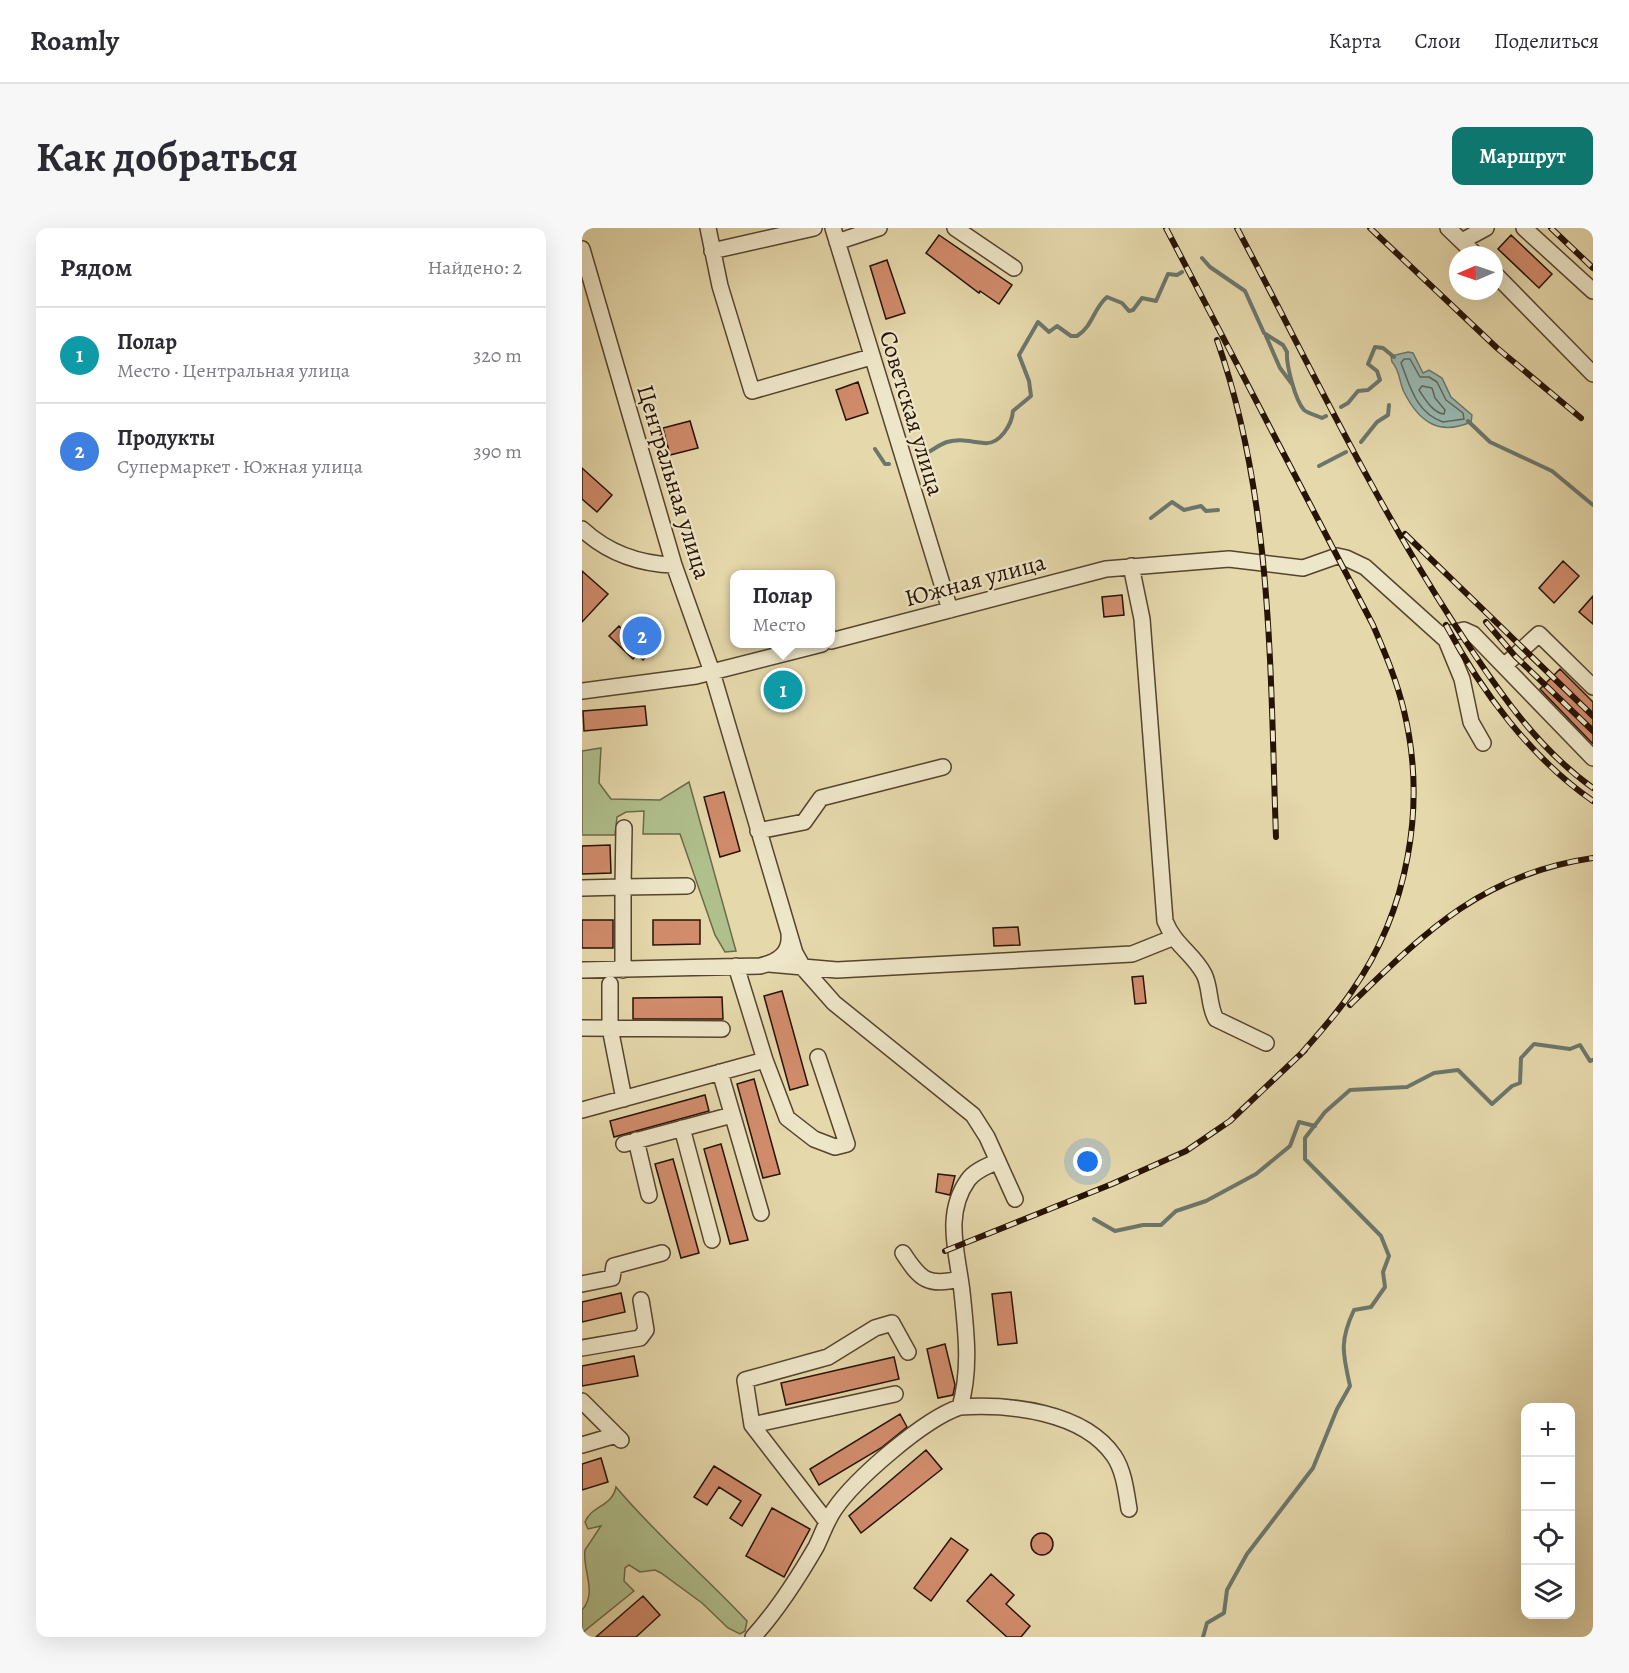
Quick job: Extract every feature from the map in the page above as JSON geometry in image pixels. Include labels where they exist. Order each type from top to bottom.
[{"type":"street","points":[[708,228],[712,251],[752,390],[871,357]]},
{"type":"street","points":[[712,251],[814,228]]},
{"type":"street","points":[[835,235],[879,228]]},
{"type":"street","points":[[955,228],[1014,268]]},
{"type":"street","points":[[1448,228],[1467,246]]},
{"type":"street","points":[[1462,241],[1486,228]]},
{"type":"street","points":[[1524,228],[1593,291]]},
{"type":"street","name":"Советская улица","points":[[835,235],[950,610]]},
{"type":"street","name":"Центральная улица","points":[[582,249],[674,565],[712,672],[789,934],[804,969],[834,1003],[973,1115],[1015,1199]]},
{"type":"street","points":[[1503,282],[1593,374]]},
{"type":"street","points":[[582,529],[614,551],[635,560],[646,564],[674,565]]},
{"type":"street","name":"Южная улица","points":[[835,640],[1084,574],[1131,566],[1229,559],[1303,568],[1337,556],[1365,567],[1441,634],[1453,653],[1466,691],[1471,722],[1483,743]]},
{"type":"street","points":[[1131,566],[1142,619],[1163,911],[1172,938],[1192,956],[1206,977],[1211,1012],[1216,1019],[1266,1043]]},
{"type":"street","points":[[1441,634],[1469,631],[1593,758]]},
{"type":"street","points":[[1504,666],[1539,634],[1593,687]]},
{"type":"street","points":[[582,691],[712,672],[806,648]]},
{"type":"street","points":[[758,831],[804,822],[821,798],[943,767]]},
{"type":"street","points":[[623,969],[624,828]]},
{"type":"street","points":[[582,888],[687,886]]},
{"type":"street","points":[[770,964],[787,951],[790,944],[789,934]]},
{"type":"street","points":[[582,970],[770,964],[804,969],[837,970],[1132,954],[1172,938]]},
{"type":"street","points":[[736,966],[765,1060],[787,1118],[814,1139],[835,1147],[847,1144],[818,1057]]},
{"type":"street","points":[[610,984],[610,1028],[624,1099]]},
{"type":"street","points":[[582,1028],[722,1029]]},
{"type":"street","points":[[582,1110],[765,1060]]},
{"type":"street","points":[[720,1072],[760,1213]]},
{"type":"street","points":[[649,1195],[630,1142],[732,1114]]},
{"type":"street","points":[[682,1128],[712,1240]]},
{"type":"street","points":[[960,1407],[965,1389],[967,1361],[953,1228],[959,1200],[972,1176],[998,1161]]},
{"type":"street","points":[[582,1284],[612,1278],[614,1266],[662,1252]]},
{"type":"street","points":[[903,1253],[924,1280],[938,1282],[960,1279]]},
{"type":"street","points":[[582,1348],[640,1338],[646,1330],[640,1300]]},
{"type":"street","points":[[827,1522],[752,1425],[746,1380],[828,1357],[875,1328],[892,1323],[908,1352]]},
{"type":"street","points":[[752,1425],[895,1394]]},
{"type":"street","points":[[582,1401],[618,1438],[582,1445]]},
{"type":"street","points":[[753,1637],[769,1620],[803,1569],[827,1522],[854,1487],[932,1420],[960,1407],[1006,1406],[1037,1411],[1091,1434],[1114,1455],[1120,1468],[1130,1509]]},
{"type":"green space","points":[[601,748],[599,783],[611,799],[660,800],[689,782],[736,951],[725,952],[715,935],[680,834],[643,834],[644,811],[626,812],[617,817],[615,835],[582,835],[582,751]]},
{"type":"green space","points":[[616,1487],[647,1522],[747,1621],[745,1631],[740,1634],[728,1628],[702,1603],[661,1573],[655,1570],[640,1572],[629,1565],[625,1568],[624,1581],[634,1591],[582,1633],[582,1610],[589,1596],[585,1550],[601,1526],[588,1529],[585,1522],[592,1512],[610,1499]]},
{"type":"water","points":[[1413,353],[1423,373],[1429,370],[1442,378],[1451,397],[1472,415],[1471,422],[1460,426],[1440,427],[1431,424],[1416,411],[1404,392],[1391,356]]},
{"type":"building","points":[[939,235],[1012,285],[999,304],[980,291],[979,293],[926,253]]},
{"type":"building","points":[[1511,235],[1552,274],[1539,288],[1503,254],[1503,246],[1501,246]]},
{"type":"building","points":[[887,260],[905,313],[886,319],[870,266]]},
{"type":"building","points":[[858,382],[868,413],[846,420],[836,390]]},
{"type":"building","points":[[690,421],[698,448],[670,455],[663,428]]},
{"type":"building","points":[[582,468],[612,495],[597,512],[582,499]]},
{"type":"building","points":[[1563,561],[1579,576],[1554,603],[1539,588]]},
{"type":"building","points":[[582,571],[608,594],[582,622]]},
{"type":"building","points":[[1122,595],[1124,615],[1104,617],[1102,597]]},
{"type":"building","points":[[1593,596],[1593,624],[1579,612]]},
{"type":"building","points":[[637,622],[659,643],[643,660],[637,654],[633,659],[609,636],[619,626],[626,633]]},
{"type":"building","points":[[1560,669],[1593,702],[1593,744],[1540,689]]},
{"type":"building","points":[[795,676],[801,694],[769,704],[764,685]]},
{"type":"building","points":[[645,706],[647,725],[584,731],[583,711]]},
{"type":"building","points":[[724,792],[740,851],[720,857],[704,797]]},
{"type":"building","points":[[610,845],[611,873],[582,874],[582,846]]},
{"type":"building","points":[[582,920],[613,920],[613,948],[582,948]]},
{"type":"building","points":[[653,920],[700,920],[700,944],[653,945]]},
{"type":"building","points":[[1018,927],[1020,945],[994,946],[993,928]]},
{"type":"building","points":[[1143,976],[1146,1003],[1135,1004],[1132,977]]},
{"type":"building","points":[[782,991],[808,1085],[790,1090],[764,996]]},
{"type":"building","points":[[722,997],[723,1019],[633,1019],[633,998]]},
{"type":"building","points":[[754,1079],[780,1174],[763,1178],[737,1084]]},
{"type":"building","points":[[705,1095],[709,1111],[614,1137],[610,1121]]},
{"type":"building","points":[[721,1144],[748,1240],[730,1244],[704,1149]]},
{"type":"building","points":[[673,1159],[699,1253],[681,1258],[655,1164]]},
{"type":"building","points":[[938,1174],[955,1176],[950,1195],[936,1192]]},
{"type":"building","points":[[1011,1292],[1017,1343],[998,1345],[992,1294]]},
{"type":"building","points":[[621,1293],[625,1312],[582,1322],[582,1302]]},
{"type":"building","points":[[945,1344],[955,1385],[953,1395],[938,1398],[927,1349]]},
{"type":"building","points":[[634,1356],[638,1376],[582,1386],[582,1366]]},
{"type":"building","points":[[894,1357],[899,1379],[786,1405],[781,1383]]},
{"type":"building","points":[[900,1414],[907,1427],[881,1448],[819,1485],[810,1469]]},
{"type":"building","points":[[926,1450],[942,1469],[861,1533],[849,1516]]},
{"type":"building","points":[[601,1458],[608,1482],[582,1490],[582,1464]]},
{"type":"building","points":[[714,1466],[761,1495],[742,1526],[730,1518],[741,1501],[719,1487],[707,1505],[694,1497]]},
{"type":"building","points":[[772,1508],[810,1529],[784,1577],[746,1556]]},
{"type":"building","points":[[1038,1533],[1046,1533],[1053,1540],[1053,1548],[1046,1555],[1038,1555],[1031,1548],[1031,1540]]},
{"type":"building","points":[[951,1538],[968,1550],[931,1601],[914,1588]]},
{"type":"building","points":[[991,1574],[1014,1595],[1006,1604],[1030,1626],[1021,1637],[1007,1637],[967,1601]]},
{"type":"building","points":[[643,1596],[660,1615],[636,1637],[596,1637]]},
{"type":"waterway","points":[[1202,258],[1210,267],[1245,291],[1264,333],[1283,345],[1287,352],[1294,390],[1304,410],[1322,418],[1326,416]]},
{"type":"waterway","points":[[922,455],[952,441],[990,443],[1004,433],[1013,411],[1031,396],[1029,381],[1019,355],[1038,322],[1049,332],[1057,326],[1071,336],[1077,336],[1107,297],[1122,303],[1129,311],[1133,310],[1142,298],[1156,301],[1168,274],[1177,275],[1182,272]]},
{"type":"waterway","points":[[1266,336],[1280,368],[1292,384]]},
{"type":"waterway","points":[[1341,407],[1348,403],[1358,391],[1368,390],[1380,380],[1377,371],[1368,364],[1375,347],[1383,348],[1394,357]]},
{"type":"waterway","points":[[1361,442],[1377,422],[1388,415],[1389,405]]},
{"type":"waterway","points":[[1468,421],[1490,442],[1552,471],[1593,505]]},
{"type":"waterway","points":[[875,449],[885,464],[889,464]]},
{"type":"waterway","points":[[1319,466],[1346,452]]},
{"type":"waterway","points":[[1151,518],[1172,502],[1184,510],[1201,506],[1206,511],[1218,510]]},
{"type":"waterway","points":[[1203,1637],[1207,1623],[1224,1613],[1227,1590],[1247,1554],[1313,1468],[1337,1409],[1350,1386],[1344,1348],[1349,1321],[1354,1310],[1371,1307],[1385,1287],[1383,1272],[1389,1256],[1381,1236],[1305,1159],[1305,1138],[1325,1112],[1350,1090],[1407,1087],[1434,1073],[1458,1070],[1492,1104],[1512,1086],[1520,1083],[1521,1058],[1534,1044],[1570,1049],[1580,1045],[1590,1061],[1593,1060]]},
{"type":"waterway","points":[[1094,1219],[1115,1231],[1143,1225],[1161,1225],[1176,1211],[1206,1201],[1256,1174],[1290,1146],[1299,1122],[1315,1126]]},
{"type":"railway","points":[[1166,228],[1373,625],[1398,689],[1411,747],[1413,784],[1408,857],[1387,927],[1352,991],[1300,1055]]},
{"type":"railway","points":[[1237,228],[1341,428],[1423,575],[1483,668],[1515,712],[1551,752],[1593,788]]},
{"type":"railway","points":[[1370,228],[1497,348],[1581,418]]},
{"type":"railway","points":[[1551,228],[1593,268]]},
{"type":"railway","points":[[1217,340],[1235,400],[1249,461],[1259,523],[1269,649],[1276,837]]},
{"type":"railway","points":[[1405,534],[1593,716]]},
{"type":"railway","points":[[1486,622],[1515,656],[1593,731]]},
{"type":"railway","points":[[1446,625],[1475,674],[1509,722],[1549,765],[1593,801]]},
{"type":"railway","points":[[1350,1005],[1431,930],[1488,892],[1519,877],[1554,866],[1593,858]]},
{"type":"railway","points":[[945,1251],[1112,1184],[1186,1151],[1230,1121],[1305,1050]]},
{"type":"place","name":"Продукты","points":[[642,636]]},
{"type":"place","name":"Полар","points":[[783,690]]}]
